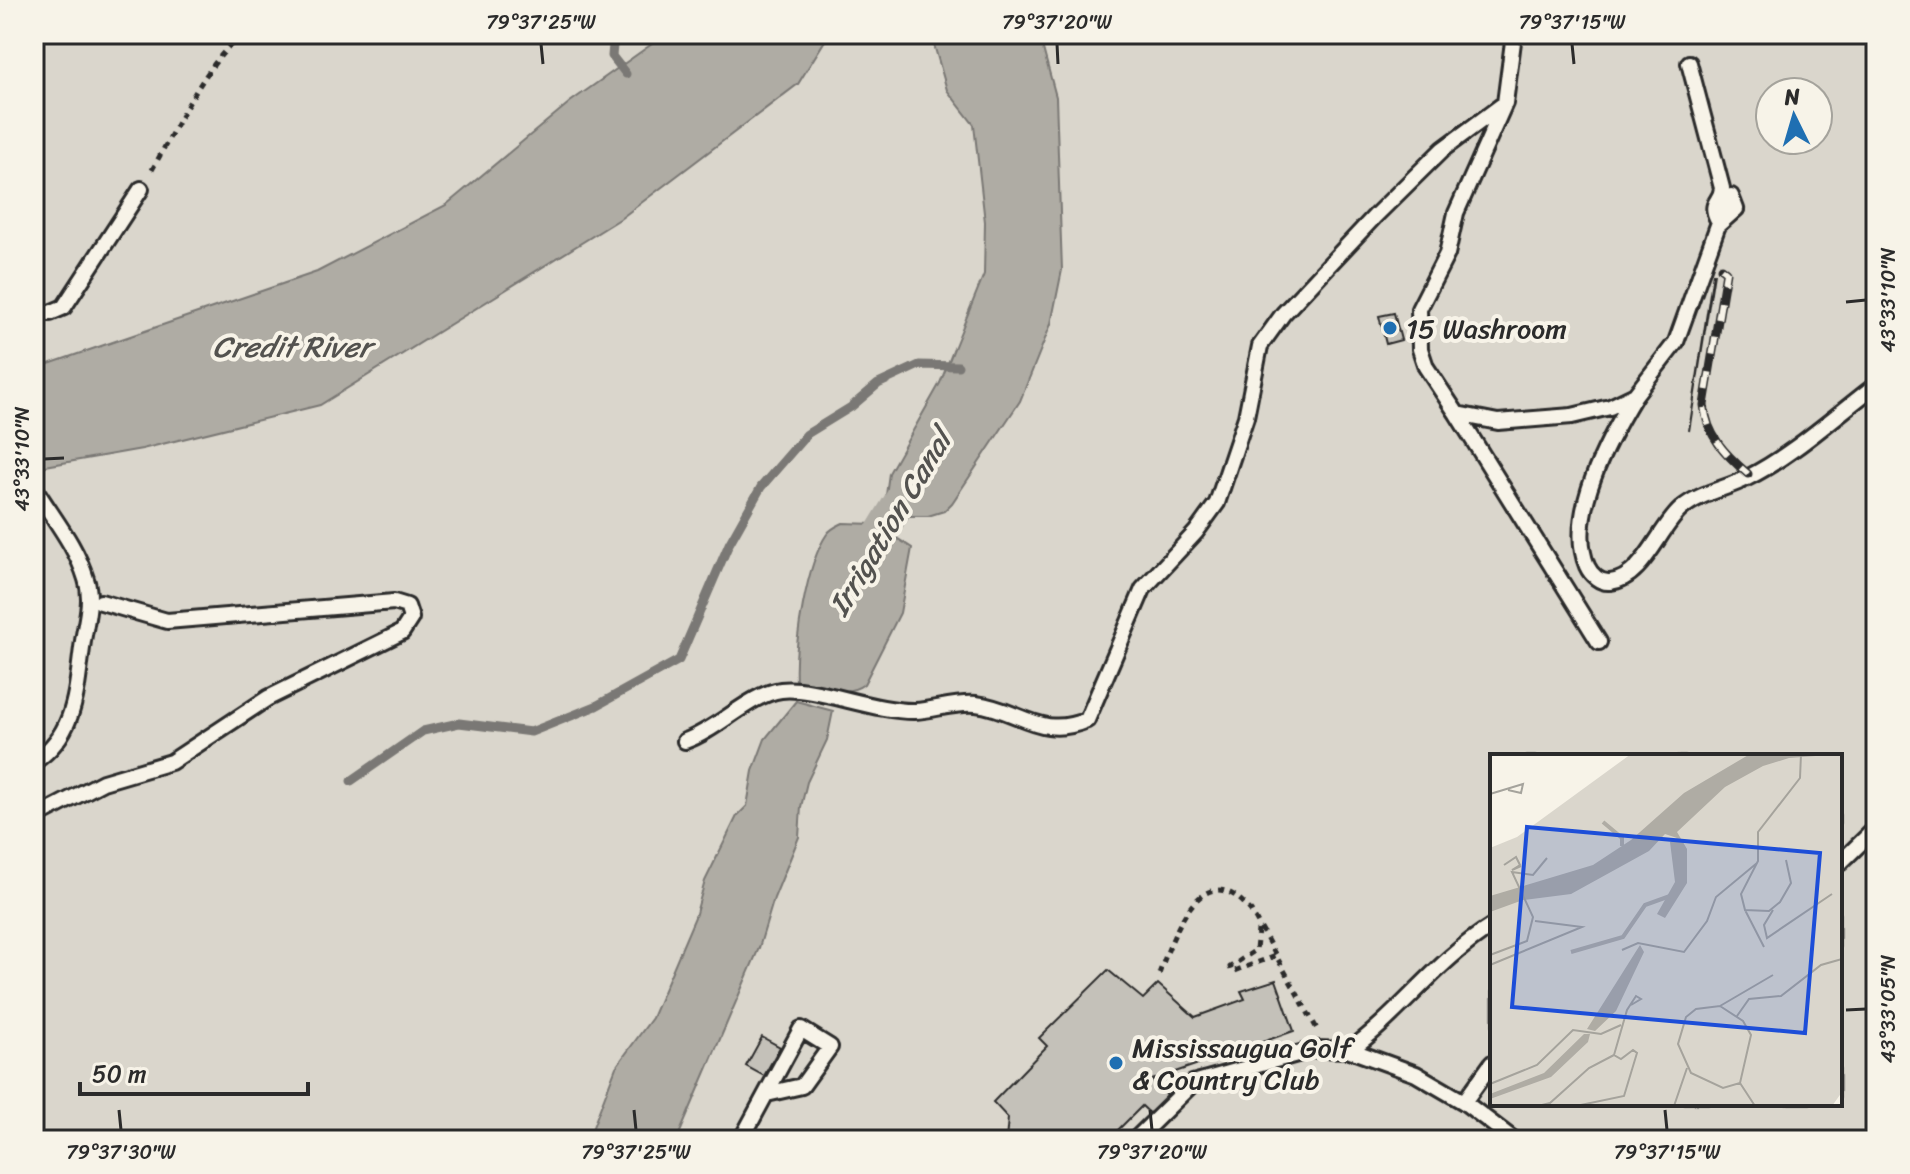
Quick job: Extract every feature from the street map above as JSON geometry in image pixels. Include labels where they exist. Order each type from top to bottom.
[{"type":"lane","points":[[1514,34],[1505,103],[1456,213],[1447,254],[1419,309],[1420,349],[1426,367],[1599,642]]},
{"type":"lane","points":[[1689,63],[1722,188],[1713,205],[1714,212],[1717,218],[1731,196],[1736,209],[1718,225],[1676,342],[1635,395],[1617,425],[1586,500],[1583,554],[1588,570],[1599,580],[1610,582],[1634,569],[1681,508],[1761,469],[1876,385]]},
{"type":"lane","points":[[685,741],[709,732],[750,702],[770,693],[794,691],[914,711],[975,704],[1044,727],[1067,729],[1087,720],[1143,589],[1196,532],[1217,503],[1246,417],[1260,346],[1283,314],[1443,149],[1505,103]]},
{"type":"lane","points":[[34,312],[50,313],[64,307],[141,189]]},
{"type":"lane","points":[[1457,414],[1498,422],[1572,416],[1610,407],[1635,395]]},
{"type":"lane","points":[[34,762],[62,736],[73,711],[89,602],[87,579],[55,515],[35,489]]},
{"type":"lane","points":[[34,818],[103,782],[171,762],[268,698],[402,632],[411,618],[407,606],[394,602],[167,621],[101,602]]},
{"type":"lane","points":[[1842,861],[1876,828]]},
{"type":"lane","points":[[1350,1050],[1380,1028],[1460,948],[1490,927]]},
{"type":"lane","points":[[741,1140],[801,1029],[830,1047],[802,1086],[771,1093]]},
{"type":"lane","points":[[1135,1140],[1193,1083],[1315,1049],[1350,1050],[1416,1074],[1464,1102],[1514,1140]]},
{"type":"lane","points":[[1464,1102],[1490,1066]]},
{"type":"path","points":[[141,189],[201,85],[235,40],[244,34]]},
{"type":"path","points":[[1159,974],[1189,904],[1202,894],[1215,892],[1241,900],[1332,1049]]},
{"type":"path","points":[[1257,925],[1256,950],[1230,967],[1232,972],[1275,956]]},
{"type":"shaded area","name":"Mississaugua Golf & Country Club","points":[[34,34],[1876,34],[1876,1140],[34,1140]]},
{"type":"water","name":"Credit River","points":[[666,34],[829,34],[798,84],[620,219],[320,405],[142,449],[34,468],[34,369],[317,272],[446,205],[570,102]]},
{"type":"water","points":[[931,34],[1039,34],[1056,97],[1062,270],[1051,324],[1020,401],[952,503],[944,511],[928,516],[907,516],[892,508],[886,495],[889,473],[940,383],[984,274],[985,222],[974,125],[947,90]]},
{"type":"water","points":[[843,523],[875,524],[912,548],[900,613],[864,684],[848,691],[796,681],[799,627],[807,584],[827,534]]},
{"type":"water","points":[[796,701],[833,711],[827,740],[807,782],[799,837],[774,898],[759,948],[678,1137],[674,1140],[588,1140],[616,1067],[652,1018],[695,917],[705,881],[737,816],[747,806],[753,771],[765,739]]},
{"type":"building","points":[[1713,273],[1714,273],[1689,431]]},
{"type":"building","name":"15 Washroom","points":[[1394,313],[1401,340],[1386,344],[1379,316]]},
{"type":"building","name":"Mississaugua Golf & Country Club","points":[[1108,970],[1143,999],[1158,984],[1195,1017],[1245,999],[1241,991],[1276,980],[1294,1031],[1152,1080],[1177,1106],[1160,1123],[1142,1106],[1111,1137],[1106,1134],[1100,1140],[1006,1140],[1008,1118],[993,1102],[1047,1046],[1039,1038]]},
{"type":"building","points":[[762,1037],[780,1047],[764,1076],[746,1066]]},
{"type":"waterway","points":[[614,34],[612,56],[626,74]]},
{"type":"waterway","points":[[351,781],[423,731],[459,723],[531,732],[596,706],[679,660],[729,544],[761,487],[807,434],[851,407],[878,384],[919,365],[958,366]]},
{"type":"waterway","name":"Irrigation Canal","points":[[860,567],[917,473]]},
{"type":"railway","points":[[1721,268],[1726,272],[1704,405],[1718,444],[1748,474]]},
{"type":"place","name":"15 Washroom","points":[[1390,328]]},
{"type":"place","name":"Mississaugua Golf & Country Club","points":[[1116,1063]]}]
